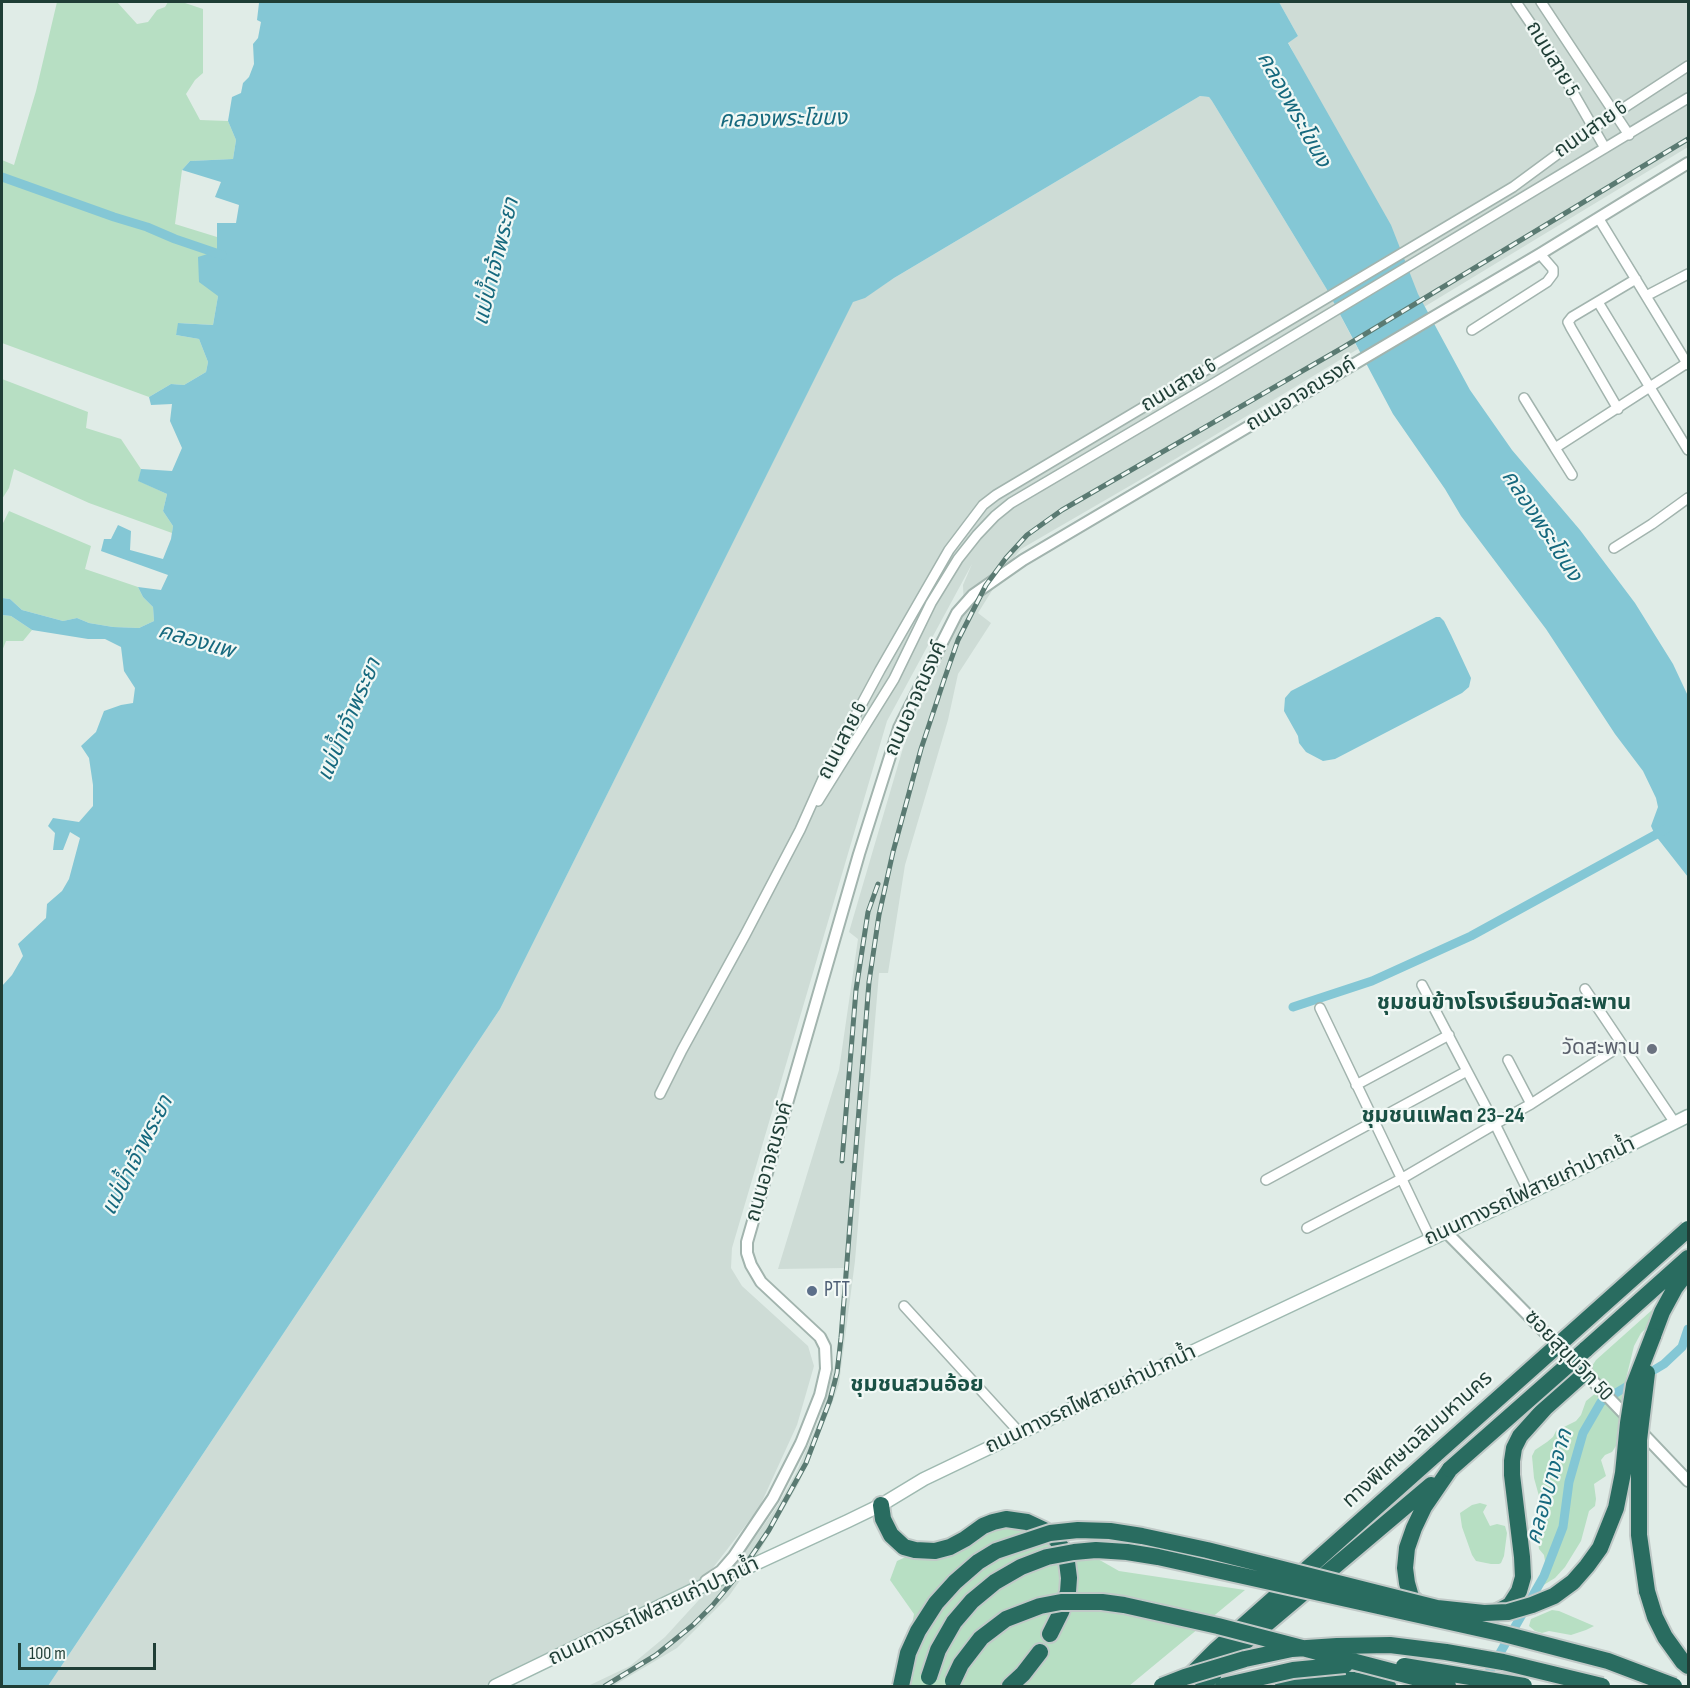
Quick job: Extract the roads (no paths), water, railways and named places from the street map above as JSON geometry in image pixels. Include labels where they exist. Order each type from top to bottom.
[{"type":"highway","name":"ทางพิเศษเฉลิมมหานคร","points":[[1179,1686],[1216,1650],[1689,1229]]},
{"type":"highway","name":"ทางพิเศษเฉลิมมหานคร","points":[[1203,1686],[1231,1654],[1450,1469],[1689,1258]]},
{"type":"highway","points":[[901,1686],[908,1653],[918,1631],[936,1603],[955,1582],[978,1562],[996,1551],[1050,1533],[1078,1530],[1110,1531],[1142,1536],[1207,1550],[1437,1608],[1484,1613],[1508,1612],[1554,1596],[1573,1582],[1600,1548],[1616,1509],[1634,1385],[1662,1311],[1689,1270]]},
{"type":"highway","points":[[1653,1336],[1640,1431],[1639,1535],[1647,1591],[1655,1617],[1665,1637],[1683,1662],[1689,1665]]},
{"type":"highway","points":[[1450,1469],[1424,1507],[1413,1528],[1407,1548],[1405,1568],[1411,1597],[1421,1607],[1435,1615],[1471,1619],[1494,1614],[1510,1605],[1519,1592],[1523,1577],[1512,1475],[1514,1448],[1520,1436],[1546,1407],[1584,1372]]},
{"type":"highway","points":[[881,1505],[883,1519],[891,1535],[904,1547],[915,1550],[934,1551],[950,1547],[983,1526],[1006,1519],[1027,1522],[1056,1539],[1063,1550],[1069,1578],[1068,1592],[1050,1634]]},
{"type":"highway","points":[[929,1682],[938,1650],[954,1622],[972,1601],[994,1582],[1021,1567],[1047,1557],[1096,1550],[1158,1557],[1504,1634],[1608,1661],[1674,1686]]},
{"type":"highway","points":[[953,1684],[961,1664],[981,1638],[1006,1619],[1040,1606],[1060,1602],[1102,1602],[1218,1626],[1448,1686]]},
{"type":"highway","points":[[1161,1686],[1245,1659],[1292,1649],[1380,1645],[1446,1652],[1503,1662],[1602,1686]]},
{"type":"highway","points":[[1161,1686],[1216,1650]]},
{"type":"highway","points":[[1010,1686],[1023,1674],[1040,1652]]},
{"type":"highway","points":[[1223,1686],[1293,1670],[1377,1663],[1424,1668],[1524,1686]]},
{"type":"highway","points":[[1283,1686],[1320,1679],[1338,1679],[1388,1686]]},
{"type":"main road","name":"ถนนทางรถไฟสายเก่าปากน้ำ","points":[[495,1686],[691,1591],[742,1570],[881,1505],[924,1479],[1689,1116]]},
{"type":"street","name":"ถนนสาย 5","points":[[1516,2],[1548,49],[1605,148]]},
{"type":"street","name":"ถนนสาย 5","points":[[1541,2],[1629,135]]},
{"type":"street","name":"ถนนสาย 6","points":[[660,1094],[800,830],[830,763],[879,670],[949,550],[984,505],[996,495],[1513,187],[1614,113],[1689,66]]},
{"type":"street","name":"ถนนสาย 6","points":[[800,830],[894,679],[931,603],[958,559],[994,516],[1011,503],[1689,98]]},
{"type":"street","name":"ถนนอาจณรงค์","points":[[691,1591],[722,1571],[773,1498],[801,1443],[820,1395],[826,1369],[825,1347],[820,1337],[761,1282],[747,1253],[747,1242],[856,865],[899,728],[957,613],[973,595],[1023,560],[1599,219],[1689,163]]},
{"type":"street","points":[[1555,448],[1688,364],[1599,219]]},
{"type":"street","points":[[1472,330],[1547,282],[1553,274],[1553,269],[1540,254]]},
{"type":"street","points":[[1646,296],[1689,274]]},
{"type":"street","points":[[1618,409],[1568,322],[1572,317],[1636,279]]},
{"type":"street","points":[[1598,302],[1689,450]]},
{"type":"street","points":[[1524,398],[1572,475]]},
{"type":"street","points":[[1614,548],[1689,498]]},
{"type":"street","points":[[1422,985],[1529,1193]]},
{"type":"street","points":[[1585,989],[1675,1123]]},
{"type":"street","points":[[1320,1008],[1431,1240]]},
{"type":"street","points":[[1356,1084],[1449,1035]]},
{"type":"street","points":[[1307,1228],[1401,1179],[1531,1104],[1611,1052]]},
{"type":"street","points":[[1508,1060],[1531,1104]]},
{"type":"street","points":[[1266,1180],[1467,1071]]},
{"type":"street","name":"ซอยสุขุมวิท 50","points":[[1446,1232],[1689,1481]]},
{"type":"street","points":[[904,1306],[1020,1433]]},
{"type":"water","points":[[254,2],[1279,2],[1298,36],[1288,43],[1391,225],[1418,294],[1470,390],[1512,450],[1580,530],[1635,603],[1673,664],[1688,696],[1688,877],[1655,835],[1651,826],[1658,807],[1643,771],[1615,734],[1546,629],[1461,516],[1393,414],[1326,288],[1212,101],[1209,97],[1200,96],[894,278],[865,298],[853,302],[500,1009],[48,1686],[2,1686],[2,986],[12,975],[23,956],[18,944],[46,918],[47,904],[62,891],[69,879],[80,838],[70,832],[63,850],[53,850],[55,833],[48,826],[53,818],[79,822],[93,806],[89,758],[81,746],[96,732],[104,711],[133,703],[135,688],[124,671],[121,647],[105,639],[88,639],[32,630],[11,616],[2,615],[2,598],[10,599],[22,610],[63,621],[77,618],[89,623],[113,627],[139,628],[154,621],[153,607],[143,597],[138,587],[161,590],[168,575],[101,551],[104,539],[111,539],[118,525],[131,531],[130,550],[163,559],[171,539],[173,526],[163,511],[167,494],[138,481],[141,469],[172,471],[182,448],[170,421],[172,404],[151,405],[149,397],[171,384],[184,385],[206,372],[208,362],[199,339],[176,335],[178,323],[213,325],[218,296],[199,282],[198,257],[217,251],[217,223],[236,223],[239,205],[215,197],[221,182],[182,170],[190,161],[233,159],[236,140],[228,121],[232,97],[241,93],[243,83],[249,77],[254,64],[253,44],[258,38],[261,22],[257,20],[259,3]]},
{"type":"water","points":[[1436,617],[1444,621],[1451,635],[1471,678],[1469,687],[1462,693],[1335,759],[1323,761],[1306,752],[1299,743],[1298,736],[1284,711],[1285,698],[1291,691]]},
{"type":"waterway","points":[[2,177],[222,255]]},
{"type":"waterway","points":[[1293,1007],[1372,981],[1471,936],[1666,829]]},
{"type":"waterway","name":"คลองบางจาก","points":[[1484,1681],[1544,1576],[1563,1527],[1569,1482],[1583,1433],[1601,1402],[1664,1364],[1682,1347],[1688,1329]]},
{"type":"railway","points":[[605,1686],[656,1655],[693,1625],[742,1570],[769,1530],[806,1463],[830,1400],[837,1373],[841,1338],[869,982],[879,915],[893,852],[921,749],[958,640],[986,585],[1027,535],[1062,510],[1342,348],[1688,139]]},
{"type":"railway","points":[[842,1161],[856,990],[868,912],[878,884]]},
{"type":"place","name":"วัดสะพาน","points":[[1652,1049]]},
{"type":"place","name":"PTT","points":[[812,1291]]},
{"type":"district","name":"ชุมชนข้างโรงเรียนวัดสะพาน","points":[[1504,1003]]},
{"type":"district","name":"ชุมชนแฟลต 23-24","points":[[1443,1116]]},
{"type":"district","name":"ชุมชนสวนอ้อย","points":[[917,1385]]},
{"type":"water label","name":"คลองพระโขนง","points":[[1293,110]]},
{"type":"water label","name":"คลองพระโขนง","points":[[783,120]]},
{"type":"water label","name":"แม่น้ำเจ้าพระยา","points":[[497,262]]},
{"type":"water label","name":"คลองพระโขนง","points":[[1541,526]]},
{"type":"water label","name":"คลองแพ","points":[[196,642]]},
{"type":"water label","name":"แม่น้ำเจ้าพระยา","points":[[350,720]]},
{"type":"water label","name":"แม่น้ำเจ้าพระยา","points":[[138,1156]]}]
